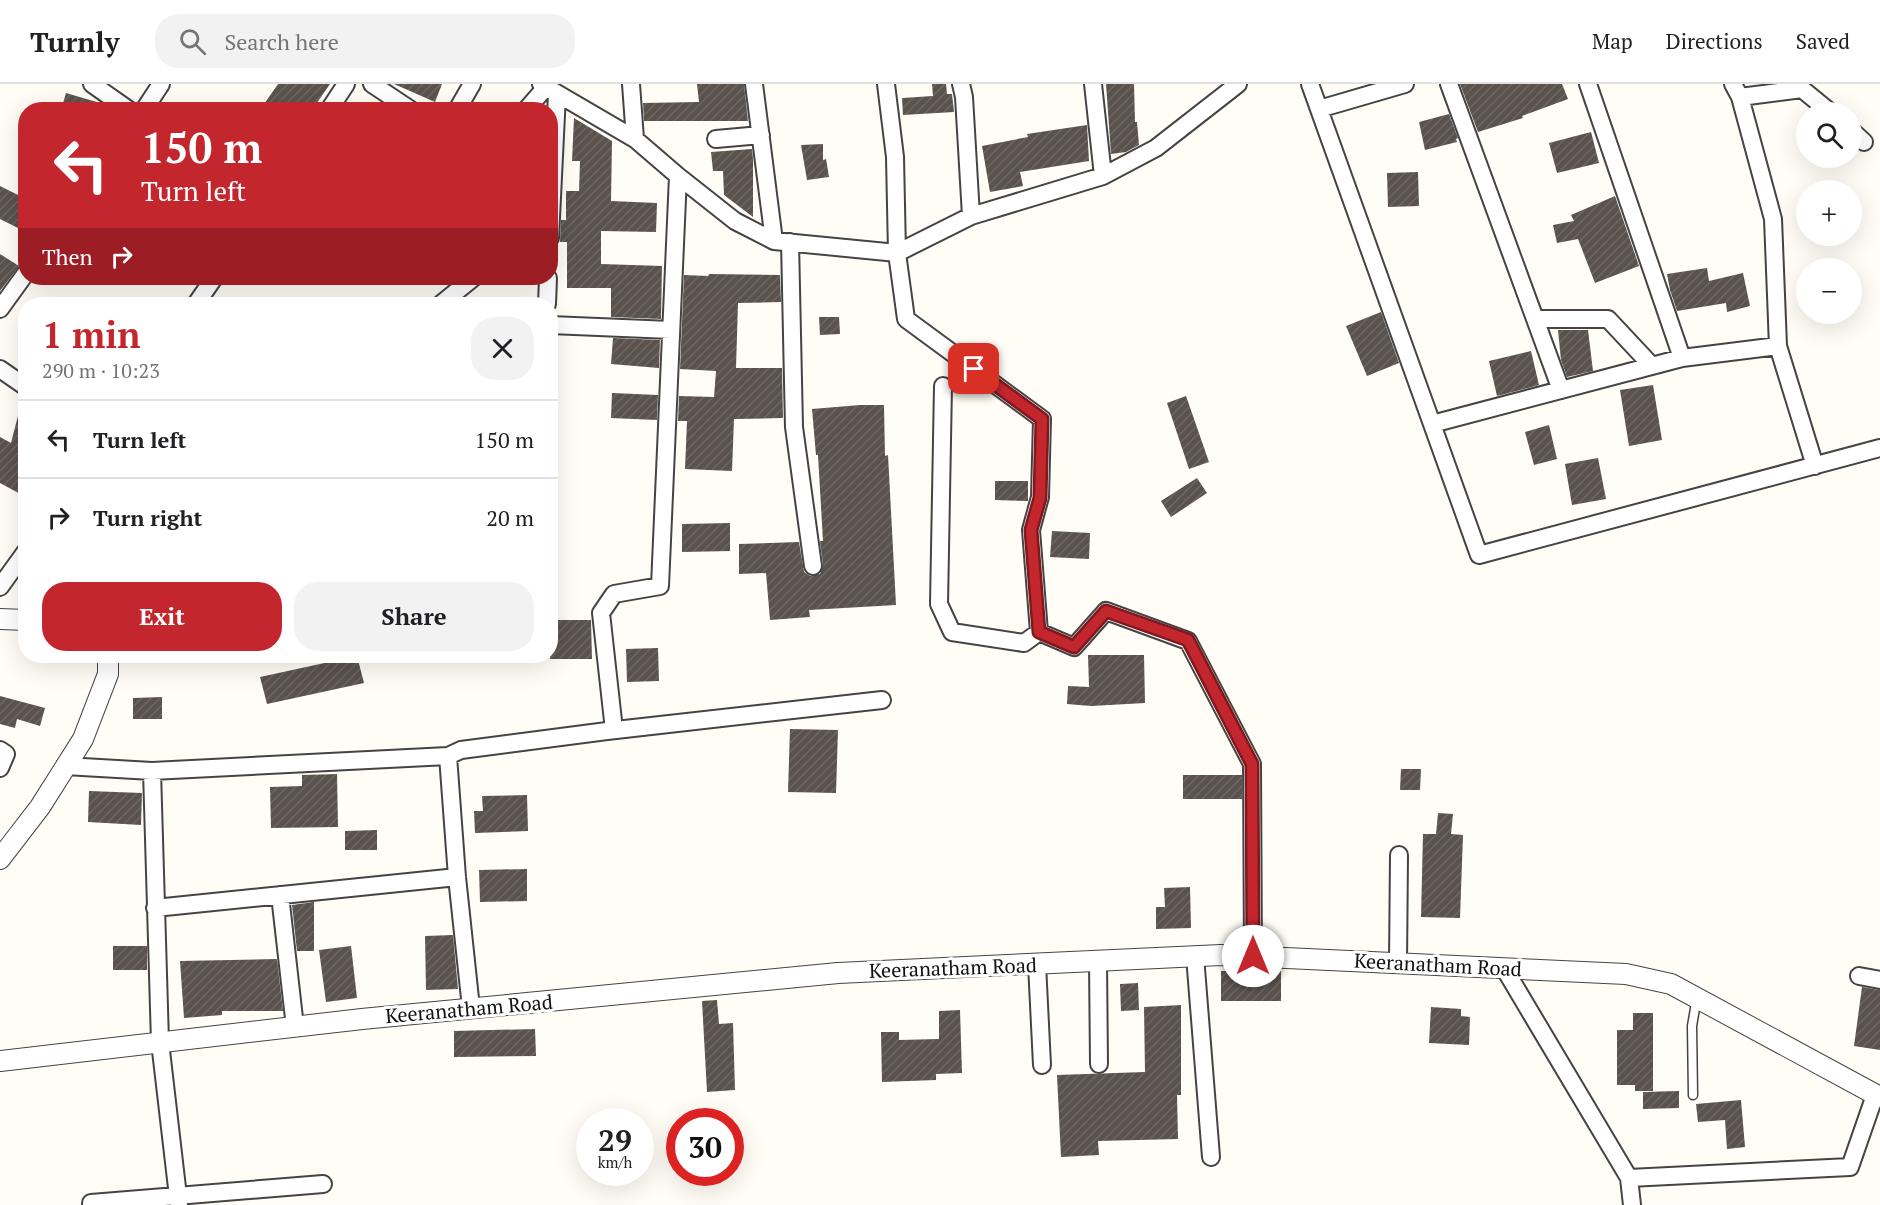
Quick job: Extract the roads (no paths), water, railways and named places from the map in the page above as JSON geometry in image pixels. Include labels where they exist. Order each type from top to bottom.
[{"type":"street","points":[[92,84],[118,102]]},
{"type":"street","points":[[149,102],[161,84]]},
{"type":"street","points":[[334,102],[346,84]]},
{"type":"street","points":[[372,84],[399,102]]},
{"type":"street","points":[[462,102],[472,84]]},
{"type":"street","points":[[631,84],[635,139]]},
{"type":"street","points":[[754,84],[761,135],[782,242],[794,427],[813,566]]},
{"type":"street","points":[[886,84],[895,157],[897,253],[906,319],[1042,419],[1040,498],[1031,530],[1039,632]]},
{"type":"street","points":[[961,84],[964,97],[971,216]]},
{"type":"street","points":[[1093,84],[1103,176]]},
{"type":"street","points":[[534,102],[548,88],[635,139],[735,221],[782,242],[897,253],[971,216],[1103,176],[1156,148],[1238,84]]},
{"type":"street","points":[[1310,84],[1479,555],[1880,448]]},
{"type":"street","points":[[1319,109],[1405,84]]},
{"type":"street","points":[[1449,84],[1561,390]]},
{"type":"street","points":[[1588,84],[1682,358]]},
{"type":"street","points":[[1815,466],[1778,346],[1773,219],[1736,91],[1802,88],[1818,102]]},
{"type":"street","points":[[716,139],[761,135]]},
{"type":"street","points":[[614,730],[601,613],[614,594],[660,586],[678,176]]},
{"type":"street","points":[[0,309],[18,284]]},
{"type":"street","points":[[450,297],[464,285]]},
{"type":"street","points":[[1535,319],[1608,320],[1652,366]]},
{"type":"street","points":[[558,325],[671,330]]},
{"type":"street","points":[[1432,424],[1682,358],[1778,346]]},
{"type":"street","points":[[0,369],[18,381]]},
{"type":"street","points":[[942,386],[939,604],[952,632],[1024,643],[1039,632]]},
{"type":"street","points":[[0,587],[18,562]]},
{"type":"street","points":[[1039,632],[1074,647],[1106,611],[1188,640],[1252,764],[1253,956]]},
{"type":"street","points":[[0,619],[18,620]]},
{"type":"street","points":[[0,859],[40,807],[82,739],[108,675],[108,663]]},
{"type":"street","points":[[65,766],[152,771],[448,756],[461,750],[614,730],[882,700]]},
{"type":"street","points":[[0,750],[6,754],[0,768]]},
{"type":"street","points":[[448,756],[457,877],[471,1008]]},
{"type":"street","points":[[152,771],[160,1042],[179,1200]]},
{"type":"street","points":[[1398,963],[1399,855]]},
{"type":"street","points":[[155,908],[457,877]]},
{"type":"street","points":[[280,895],[295,1027]]},
{"type":"street","points":[[1195,956],[1211,1157]]},
{"type":"street","name":"Keeranatham Road","points":[[0,1061],[471,1008],[838,973],[1195,956],[1253,956],[1626,974],[1671,984],[1877,1096]]},
{"type":"street","points":[[1098,962],[1099,1064]]},
{"type":"street","points":[[1038,964],[1042,1065]]},
{"type":"street","points":[[1504,968],[1629,1178],[1632,1205]]},
{"type":"street","points":[[1859,976],[1880,980]]},
{"type":"street","points":[[1629,1178],[1850,1167],[1877,1096]]},
{"type":"street","points":[[91,1203],[179,1200],[323,1184]]},
{"type":"lane","points":[[1693,1095],[1692,1026],[1697,997]]}]
